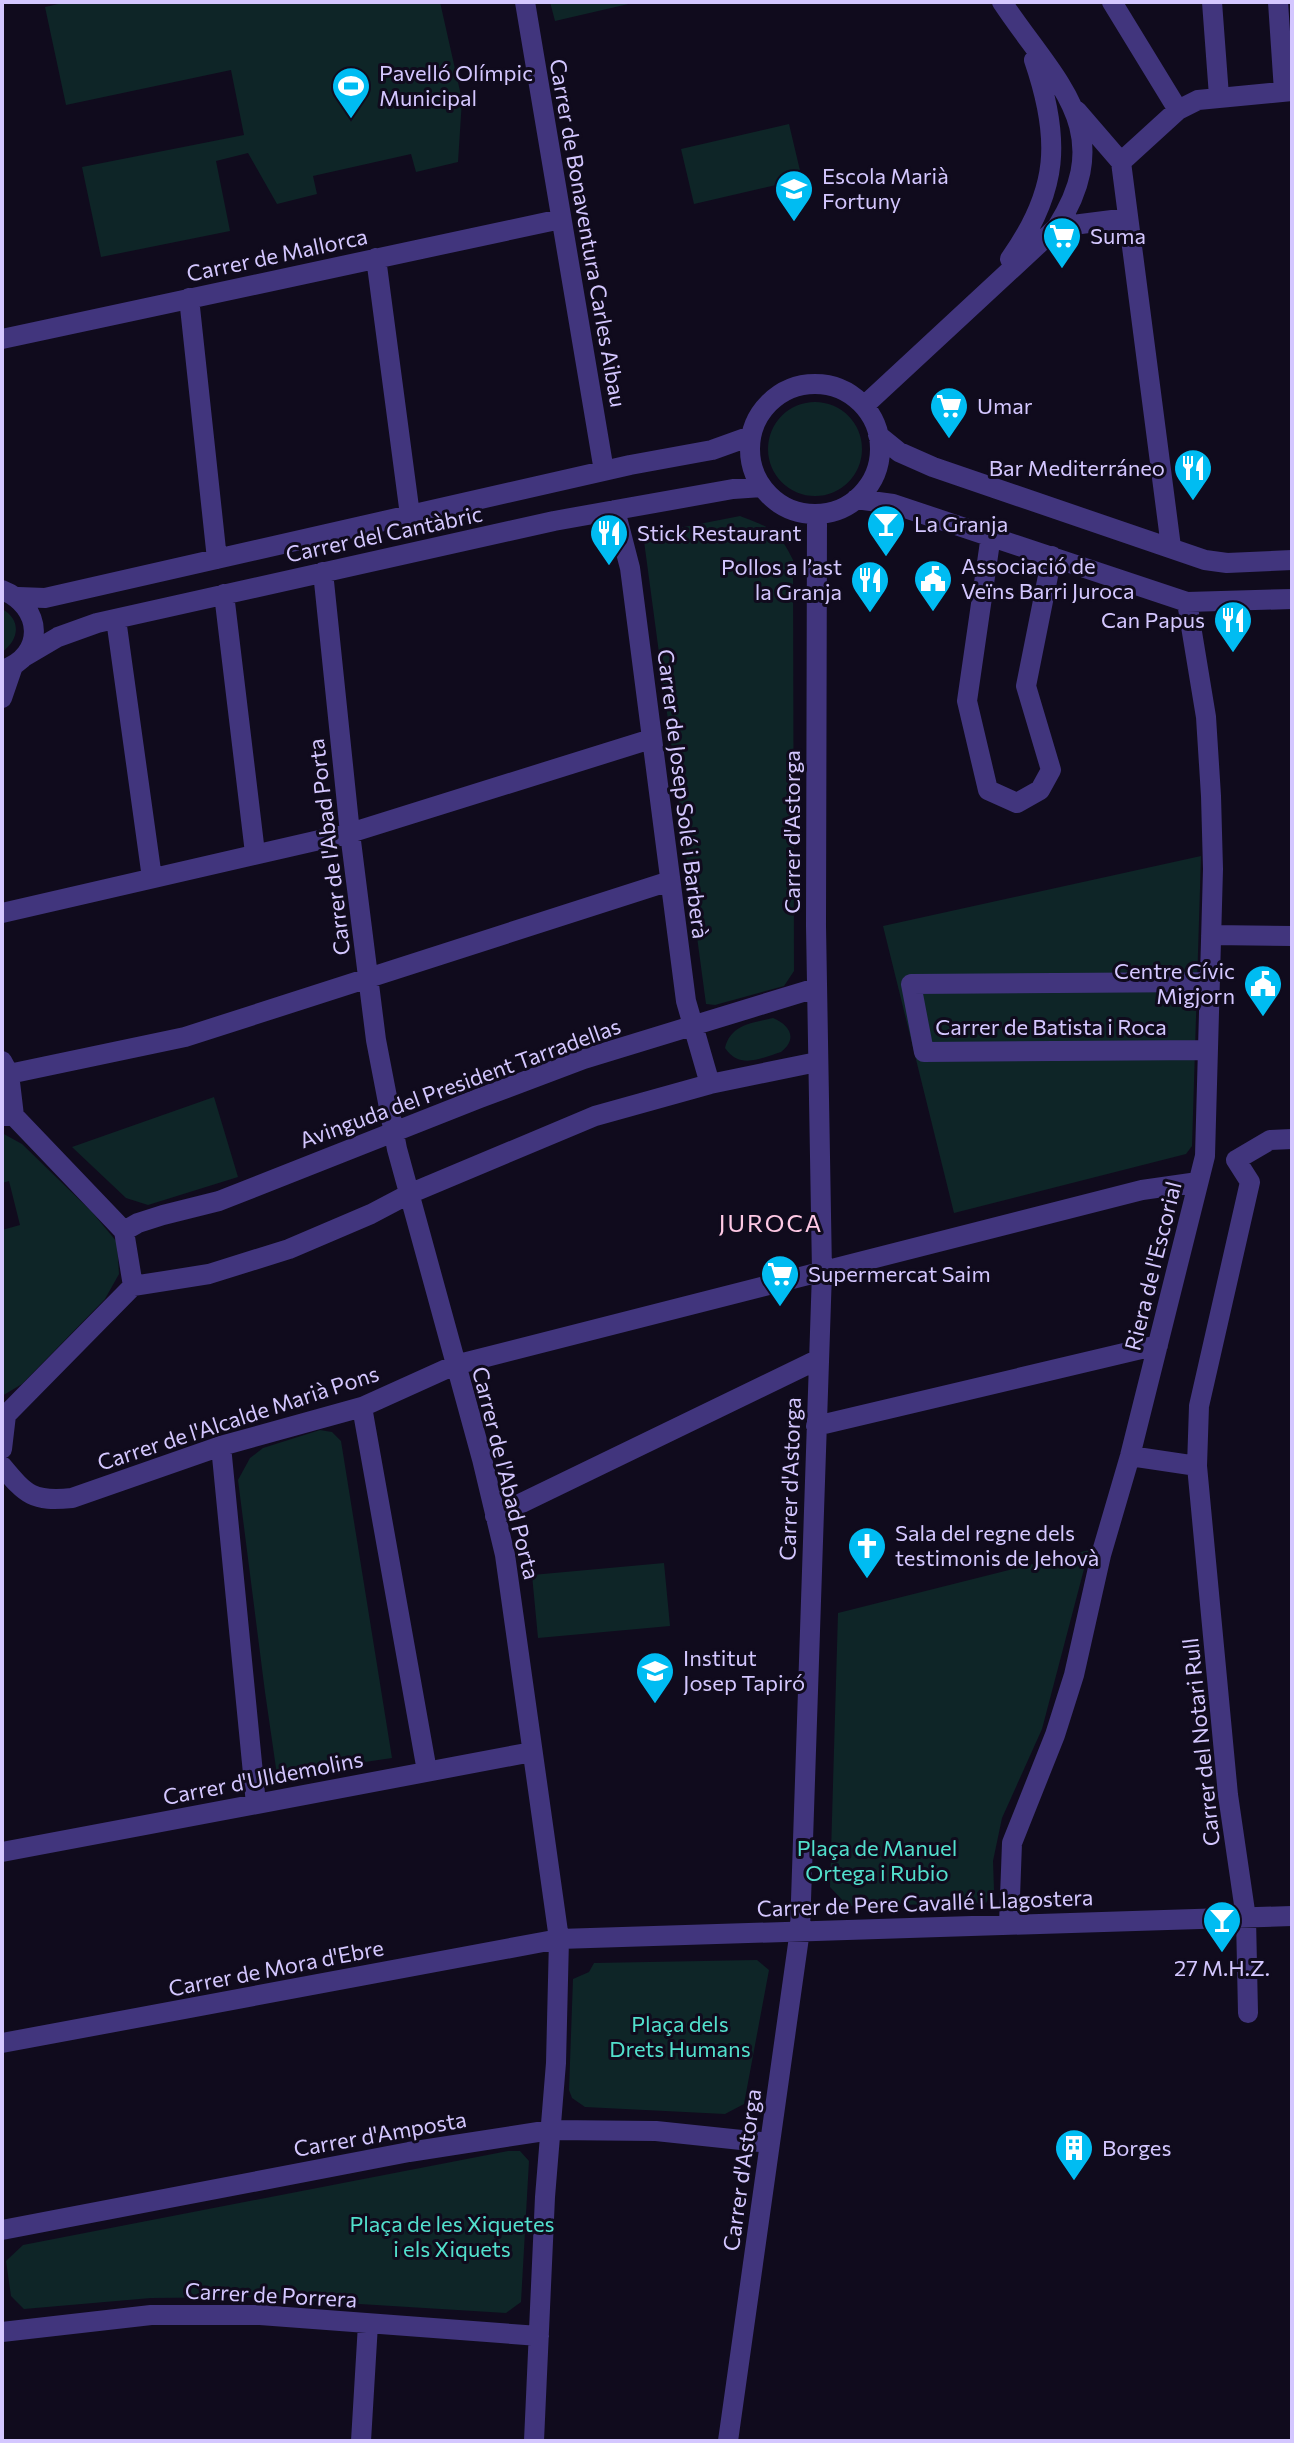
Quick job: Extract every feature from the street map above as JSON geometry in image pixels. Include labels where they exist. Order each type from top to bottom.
[{"type":"street","name":"Carrer de Bonaventura Carles Aibau","points":[[525,2],[604,471]]},
{"type":"street","points":[[1002,2],[1073,106],[1121,162],[1171,547]]},
{"type":"street","points":[[1112,2],[1178,110]]},
{"type":"street","points":[[1212,2],[1219,96]]},
{"type":"street","points":[[1121,162],[1178,110],[1198,100],[1288,91],[1278,2]]},
{"type":"street","points":[[989,289],[1038,213],[1050,167],[1052,129],[1028,41]]},
{"type":"street","points":[[865,405],[1057,227],[1073,203],[1084,153],[1081,129],[1073,106]]},
{"type":"street","points":[[1057,227],[1128,218]]},
{"type":"street","name":"Carrer de Mallorca","points":[[2,339],[561,219]]},
{"type":"street","points":[[376,258],[410,515]]},
{"type":"street","points":[[189,298],[217,559]]},
{"type":"street","points":[[818,384],[839,389],[865,405],[878,435],[877,469],[867,487],[856,499],[839,509],[817,514],[791,509],[771,497],[762,487],[751,458],[751,436],[760,414],[769,403],[795,387],[818,384]]},
{"type":"street","points":[[878,435],[899,452],[933,467],[1205,560],[1227,563],[1292,560]]},
{"type":"street","name":"Carrer del Cantàbric","points":[[6,591],[45,598],[604,471],[712,450],[751,436]]},
{"type":"street","name":"Carrer del Cantàbric","points":[[13,664],[58,637],[116,619],[554,521],[733,489],[762,487]]},
{"type":"street","points":[[856,499],[893,504],[1187,602],[1292,599]]},
{"type":"street","name":"Carrer de Josep Solé i Barberà","points":[[615,510],[630,568],[686,1001],[710,1084]]},
{"type":"street","name":"Carrer d'Astorga","points":[[728,2441],[800,1930],[822,1272],[816,988],[817,514]]},
{"type":"street","points":[[991,535],[967,701],[988,790],[1017,803],[1040,790],[1051,770],[1026,686],[1052,556]]},
{"type":"street","name":"Carrer de l'Abad Porta","points":[[323,572],[350,833],[376,1040],[409,1194],[482,1459],[505,1555],[559,1939],[556,2063],[534,2441]]},
{"type":"street","points":[[2,698],[13,664],[32,641],[34,625],[27,607],[6,591]]},
{"type":"street","points":[[224,594],[255,853]]},
{"type":"street","name":"Riera de l'Escorial","points":[[1009,1924],[1012,1843],[1055,1735],[1074,1675],[1101,1555],[1130,1456],[1205,1156],[1213,869],[1206,717],[1187,602]]},
{"type":"street","points":[[116,619],[152,878]]},
{"type":"street","points":[[2,913],[350,833],[651,739]]},
{"type":"street","points":[[133,1286],[124,1231],[8,1116],[5,1067],[185,1037],[670,881]]},
{"type":"street","points":[[1211,935],[1292,936]]},
{"type":"street","name":"Carrer de Batista i Roca","points":[[1208,1050],[924,1052],[911,984],[1210,982]]},
{"type":"street","name":"Avinguda del President Tarradellas","points":[[124,1231],[163,1215],[219,1201],[584,1059],[816,988]]},
{"type":"street","points":[[2,1449],[4,1415],[133,1286],[209,1274],[289,1249],[409,1194],[595,1116],[710,1084],[817,1062]]},
{"type":"street","points":[[1205,1156],[1236,1160],[1270,1140],[1292,1139]]},
{"type":"street","name":"Carrer del Notari Rull","points":[[1236,1160],[1250,1182],[1199,1406],[1197,1466],[1228,1795],[1246,1918],[1248,2013]]},
{"type":"street","name":"Carrer de l'Alcalde Marià Pons","points":[[2,1466],[22,1490],[46,1501],[72,1498],[221,1446],[362,1407],[455,1365],[1142,1190],[1198,1182]]},
{"type":"street","points":[[1142,1190],[1167,1194],[1179,1202],[1189,1222]]},
{"type":"street","points":[[816,1426],[1158,1345]]},
{"type":"street","points":[[495,1516],[819,1359]]},
{"type":"street","points":[[362,1407],[427,1771]]},
{"type":"street","points":[[221,1446],[256,1804]]},
{"type":"street","points":[[1130,1456],[1197,1466]]},
{"type":"street","name":"Carrer d'Ulldemolins","points":[[2,1852],[532,1752]]},
{"type":"street","name":"Carrer de Pere Cavallé i Llagostera","points":[[559,1939],[1292,1916]]},
{"type":"street","name":"Carrer de Mora d'Ebre","points":[[2,2043],[559,1939]]},
{"type":"street","name":"Carrer d'Amposta","points":[[2,2230],[409,2152],[551,2130],[656,2131],[770,2143]]},
{"type":"street","name":"Carrer de Porrera","points":[[2,2332],[151,2315],[260,2315],[539,2336]]},
{"type":"street","points":[[361,2441],[368,2324]]},
{"type":"green space","name":"Pavelló Olímpic Municipal","points":[[67,2],[440,2],[462,100],[458,162],[416,172],[411,154],[313,176],[317,194],[277,204],[248,153],[216,161],[230,231],[101,257],[82,167],[244,135],[231,70],[66,105],[45,7]]},
{"type":"green space","points":[[550,2],[637,2],[555,21]]},
{"type":"green space","points":[[789,124],[802,179],[694,204],[681,149]]},
{"type":"green space","points":[[815,402],[833,406],[848,416],[858,431],[862,449],[858,467],[848,482],[833,492],[815,496],[797,492],[782,482],[772,467],[768,449],[772,431],[782,416],[797,406]]},
{"type":"green space","points":[[740,516],[772,531],[783,542],[793,560],[794,971],[784,986],[715,1005],[706,1004],[644,541],[648,534]]},
{"type":"green space","points":[[2,609],[13,619],[16,630],[12,642],[2,652]]},
{"type":"green space","points":[[1201,856],[1192,1146],[1186,1154],[954,1213],[883,926]]},
{"type":"green space","points":[[773,1018],[784,1024],[790,1033],[789,1042],[781,1052],[744,1061],[725,1048],[738,1029]]},
{"type":"green space","points":[[214,1097],[238,1177],[148,1205],[126,1198],[72,1147]]},
{"type":"green space","points":[[2,1133],[22,1144],[92,1212],[117,1242],[119,1274],[105,1299],[22,1384],[2,1396],[2,1230],[20,1225],[9,1181],[2,1183]]},
{"type":"green space","points":[[320,1430],[332,1432],[341,1441],[392,1758],[277,1775],[238,1480],[250,1458],[263,1448]]},
{"type":"green space","name":"Plaça de Manuel Ortega i Rubio","points":[[1089,1550],[1042,1729],[1002,1818],[993,1861],[994,1890],[986,1903],[848,1906],[830,1887],[838,1613]]},
{"type":"green space","points":[[664,1563],[670,1626],[538,1638],[532,1575]]},
{"type":"green space","name":"Plaça dels Drets Humans","points":[[757,1960],[769,1970],[744,2104],[725,2114],[585,2107],[572,2098],[569,2090],[573,1979],[589,1972],[594,1963]]},
{"type":"green space","name":"Plaça de les Xiquetes i els Xiquets","points":[[520,2151],[529,2161],[521,2302],[506,2313],[246,2297],[151,2298],[24,2309],[11,2296],[6,2261],[23,2245]]},
{"type":"place","name":"Pavelló Olímpic Municipal","points":[[351,120]]},
{"type":"place","name":"Escola Marià Fortuny","points":[[794,223]]},
{"type":"place","name":"Suma","points":[[1062,270]]},
{"type":"place","name":"Umar","points":[[949,440]]},
{"type":"place","name":"Bar Mediterráneo","points":[[1193,502]]},
{"type":"place","name":"La Granja","points":[[886,558]]},
{"type":"place","name":"Stick Restaurant","points":[[609,567]]},
{"type":"place","name":"Associació de Veïns Barri Juroca","points":[[933,613]]},
{"type":"place","name":"Pollos a l’ast la Granja","points":[[870,614]]},
{"type":"place","name":"Can Papus","points":[[1233,654]]},
{"type":"place","name":"Centre Cívic Migjorn","points":[[1263,1018]]},
{"type":"place","name":"Supermercat Saim","points":[[780,1308]]},
{"type":"place","name":"Sala del regne dels testimonis de Jehovà","points":[[867,1580]]},
{"type":"place","name":"Institut Josep Tapiró","points":[[655,1705]]},
{"type":"place","name":"27 M.H.Z.","points":[[1222,1954]]},
{"type":"place","name":"Borges","points":[[1074,2182]]},
{"type":"district","name":"JUROCA","points":[[771,1224]]}]
